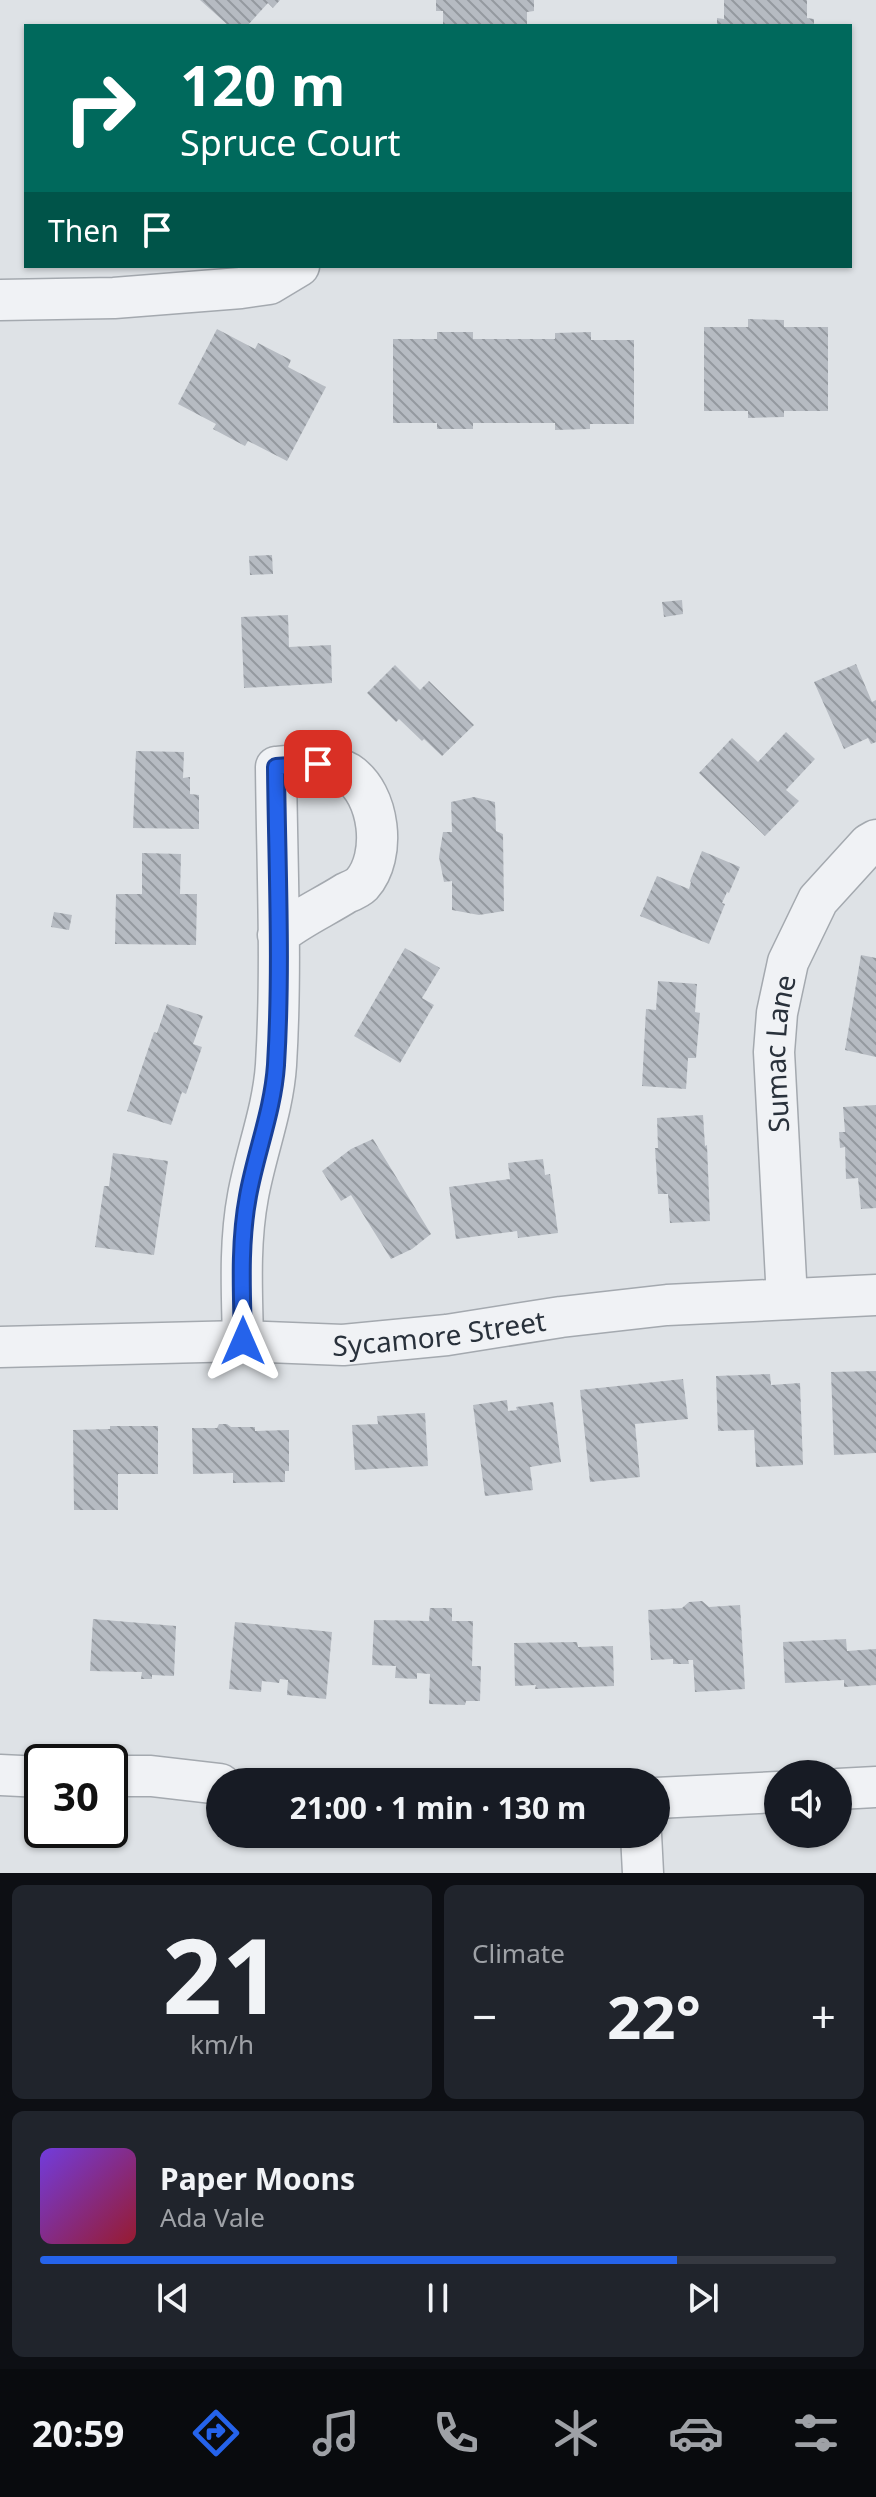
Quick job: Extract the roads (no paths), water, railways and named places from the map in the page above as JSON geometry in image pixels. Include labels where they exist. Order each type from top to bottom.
[{"type":"street","points":[[0,300],[114,298],[241,288],[269,284],[296,268]]},
{"type":"street","name":"Sumac Lane","points":[[787,1299],[774,1052],[777,1013],[788,962],[818,900],[876,840]]},
{"type":"street","points":[[243,1341],[242,1239],[248,1195],[271,1104],[276,1066],[278,935]]},
{"type":"street","name":"Sycamore Street","points":[[0,1347],[243,1341],[343,1345],[447,1335],[561,1317],[667,1305],[876,1295]]},
{"type":"street","points":[[0,1775],[24,1776]]},
{"type":"street","points":[[128,1776],[206,1782]]},
{"type":"street","points":[[852,1788],[876,1787]]},
{"type":"street","points":[[670,1797],[764,1793]]},
{"type":"street","points":[[642,1848],[643,1873]]}]
